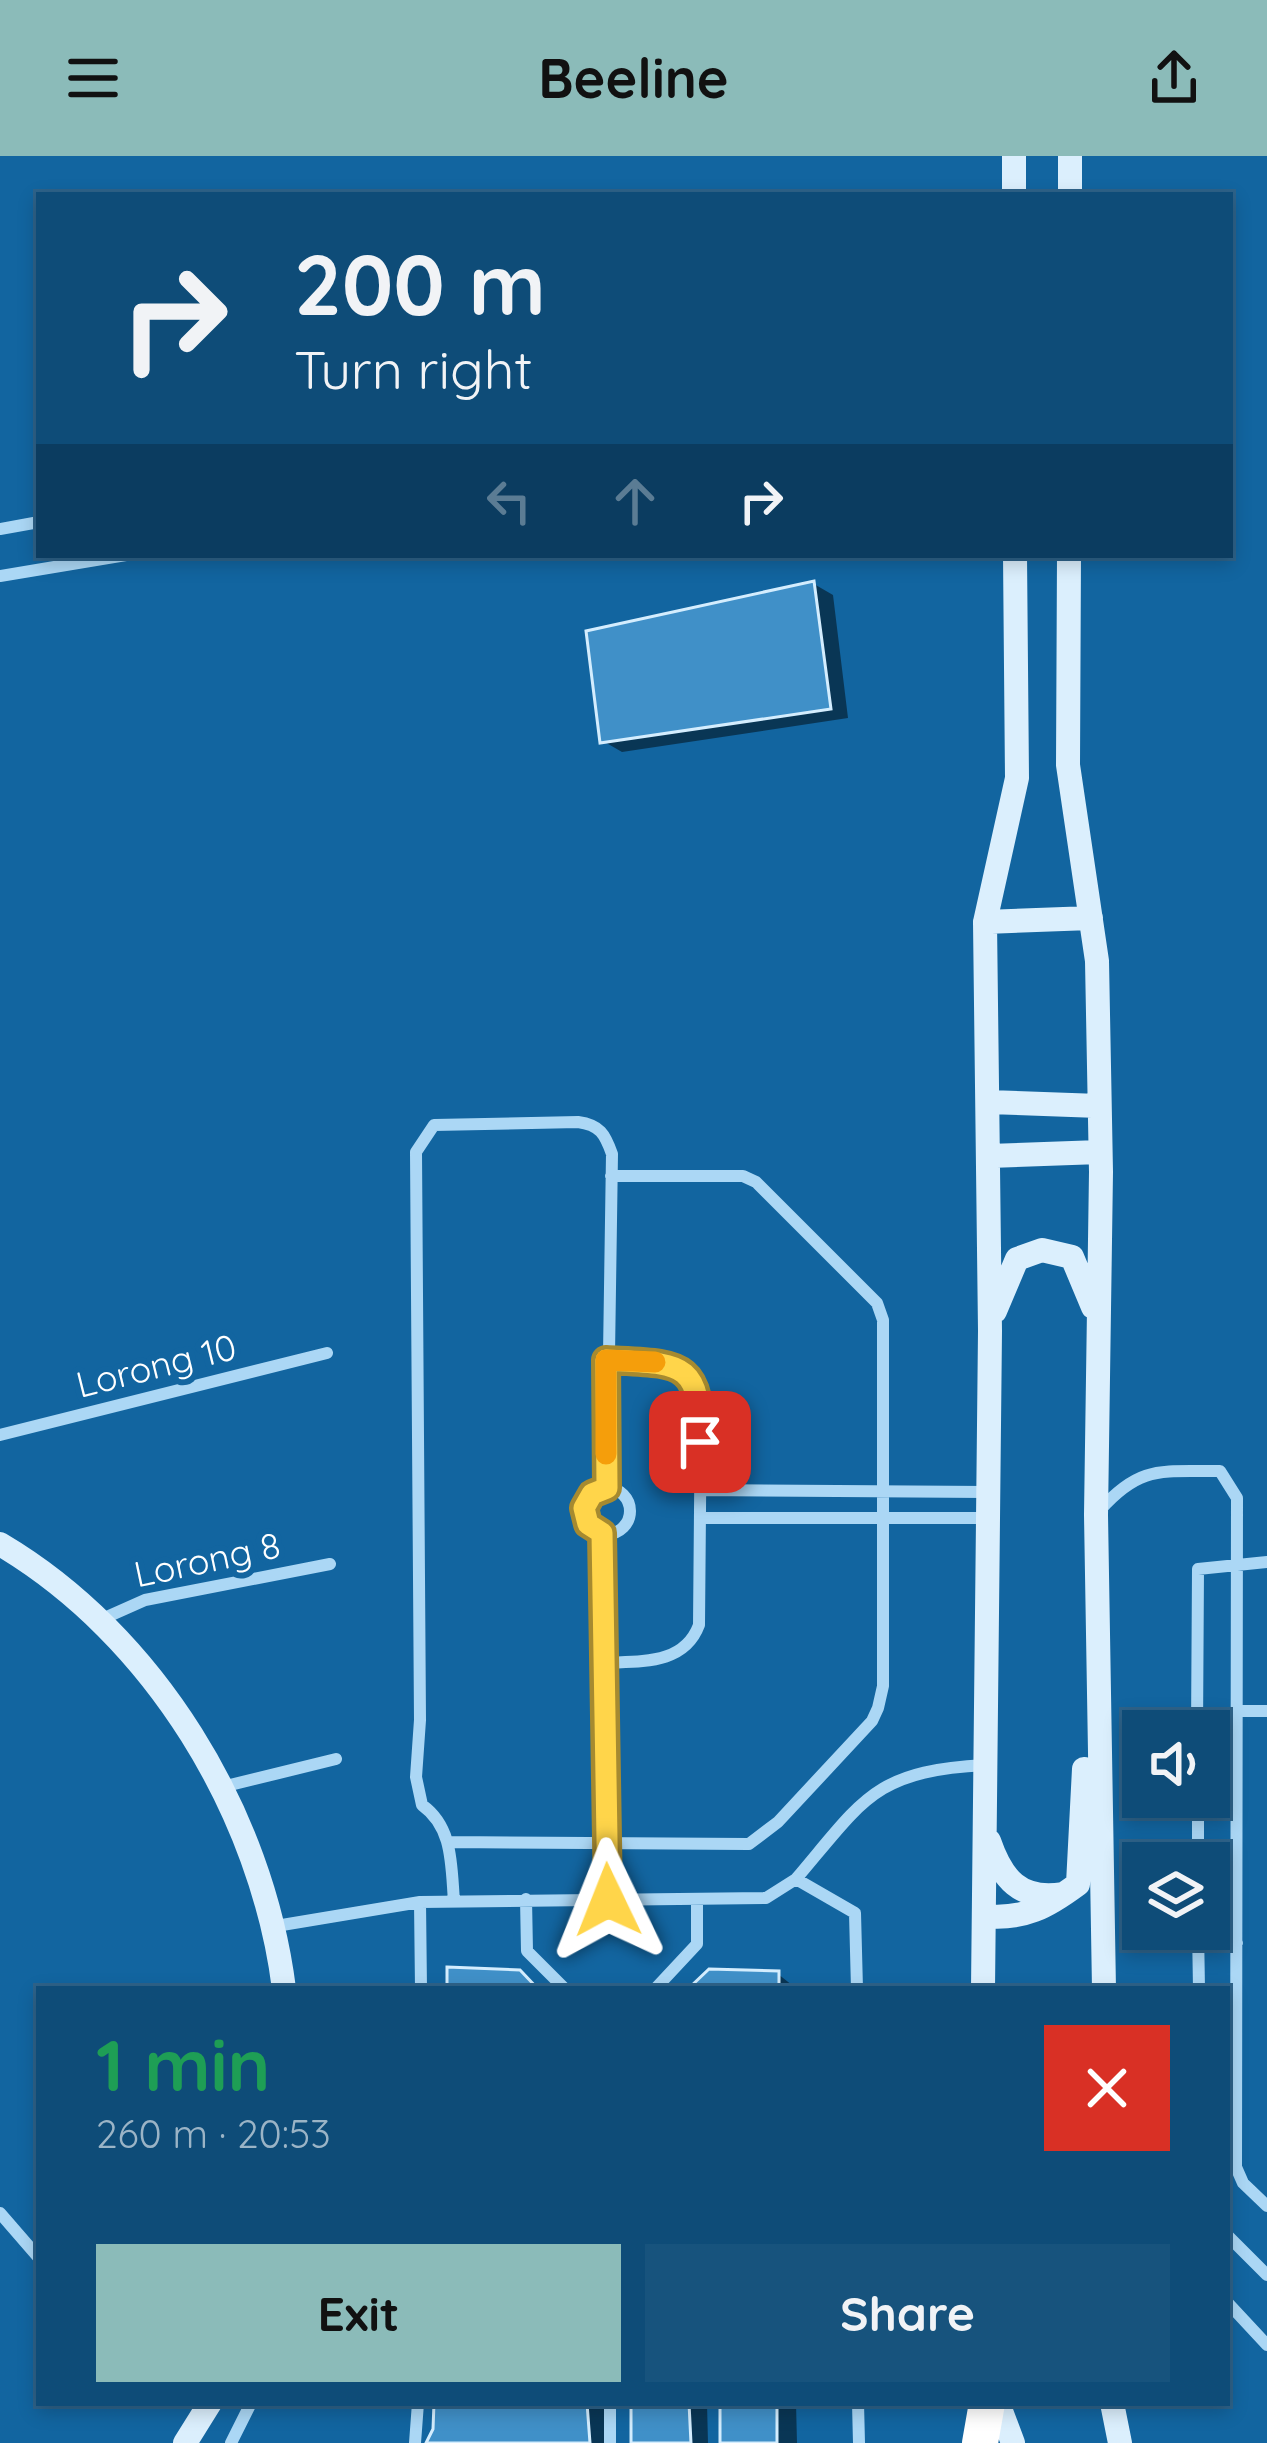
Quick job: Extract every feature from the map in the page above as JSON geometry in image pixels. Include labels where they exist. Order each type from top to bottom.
[{"type":"highway","points":[[980,2443],[986,2406]]},
{"type":"street","points":[[1014,156],[1014,192]]},
{"type":"street","points":[[1070,156],[1070,192]]},
{"type":"street","points":[[0,529],[36,523]]},
{"type":"street","points":[[0,576],[108,558]]},
{"type":"street","points":[[983,1986],[990,1331],[986,922],[1017,778],[1015,558]]},
{"type":"street","points":[[1069,558],[1068,765],[1091,918],[1099,1106],[1096,1515],[1104,1986]]},
{"type":"street","points":[[986,922],[1091,918]]},
{"type":"street","points":[[988,1102],[1099,1106]]},
{"type":"street","points":[[454,1901],[449,1842],[440,1818],[417,1794],[416,1152],[434,1125],[594,1124],[612,1154],[607,1488]]},
{"type":"street","points":[[989,1156],[1100,1152]]},
{"type":"street","points":[[449,1842],[748,1844],[778,1822],[872,1721],[883,1686],[883,1320],[869,1289],[743,1176],[611,1176]]},
{"type":"street","points":[[990,1331],[1017,1259],[1042,1250],[1072,1257],[1099,1328]]},
{"type":"street","name":"Lorong 10","points":[[0,1435],[327,1353]]},
{"type":"street","points":[[604,1663],[678,1654],[693,1641],[699,1625],[701,1518],[701,1395],[682,1370],[658,1363],[606,1360]]},
{"type":"street","points":[[1096,1515],[1120,1487],[1144,1472],[1220,1471],[1237,1498],[1232,2167],[1267,2206]]},
{"type":"street","points":[[607,1488],[625,1498],[629,1513],[618,1530],[602,1533],[588,1524],[584,1508],[592,1494],[607,1488]]},
{"type":"street","points":[[700,1490],[883,1493],[987,1505]]},
{"type":"street","points":[[701,1518],[884,1517],[987,1505]]},
{"type":"street","points":[[602,1533],[608,1900]]},
{"type":"street","points":[[0,1544],[48,1575],[100,1620],[167,1699],[221,1787],[276,1926],[284,1986]]},
{"type":"street","points":[[1197,1710],[1198,1569],[1267,1562]]},
{"type":"street","name":"Lorong 8","points":[[100,1620],[145,1600],[330,1564]]},
{"type":"street","points":[[983,1916],[1025,1915],[1065,1894],[1083,1872],[1085,1662],[1097,1620]]},
{"type":"street","points":[[1237,1711],[1267,1711]]},
{"type":"street","points":[[221,1787],[336,1759]]},
{"type":"street","points":[[276,1926],[420,1902],[766,1898],[796,1879],[863,1801],[886,1782],[929,1768],[985,1765]]},
{"type":"street","points":[[985,1829],[1007,1881],[1036,1896],[1065,1894]]},
{"type":"street","points":[[796,1879],[855,1913],[857,1986]]},
{"type":"street","points":[[526,1899],[527,1951],[562,1986]]},
{"type":"street","points":[[420,1902],[422,1986]]},
{"type":"street","points":[[658,1986],[697,1944],[697,1902]]},
{"type":"street","points":[[1230,1942],[1237,1943]]},
{"type":"street","points":[[1198,1950],[1199,1986]]},
{"type":"street","points":[[0,2212],[36,2254]]},
{"type":"street","points":[[1230,2238],[1267,2276]]},
{"type":"street","points":[[1230,2305],[1267,2345]]},
{"type":"street","points":[[185,2443],[205,2406]]},
{"type":"street","points":[[231,2443],[250,2406]]},
{"type":"street","points":[[415,2443],[418,2406]]},
{"type":"street","points":[[610,2406],[610,2443]]},
{"type":"street","points":[[858,2406],[859,2443]]},
{"type":"street","points":[[999,2406],[1012,2443]]},
{"type":"street","points":[[1113,2406],[1120,2443]]},
{"type":"building","points":[[814,581],[831,709],[600,743],[586,631]]},
{"type":"building","points":[[447,1967],[520,1970],[535,1986],[447,1986]]},
{"type":"building","points":[[709,1969],[779,1971],[779,1986],[691,1986]]},
{"type":"building","points":[[434,2406],[587,2406],[590,2443],[426,2443],[433,2429]]},
{"type":"building","points":[[631,2406],[689,2406],[691,2443],[631,2443]]},
{"type":"building","points":[[720,2406],[777,2406],[777,2443],[720,2443]]},
{"type":"slow traffic","points":[[606,1454],[606,1360],[655,1362]]},
{"type":"route","points":[[608,1900],[602,1533],[588,1524],[584,1508],[592,1494],[607,1488],[606,1360],[658,1363],[682,1370],[701,1395],[700,1442]]}]
